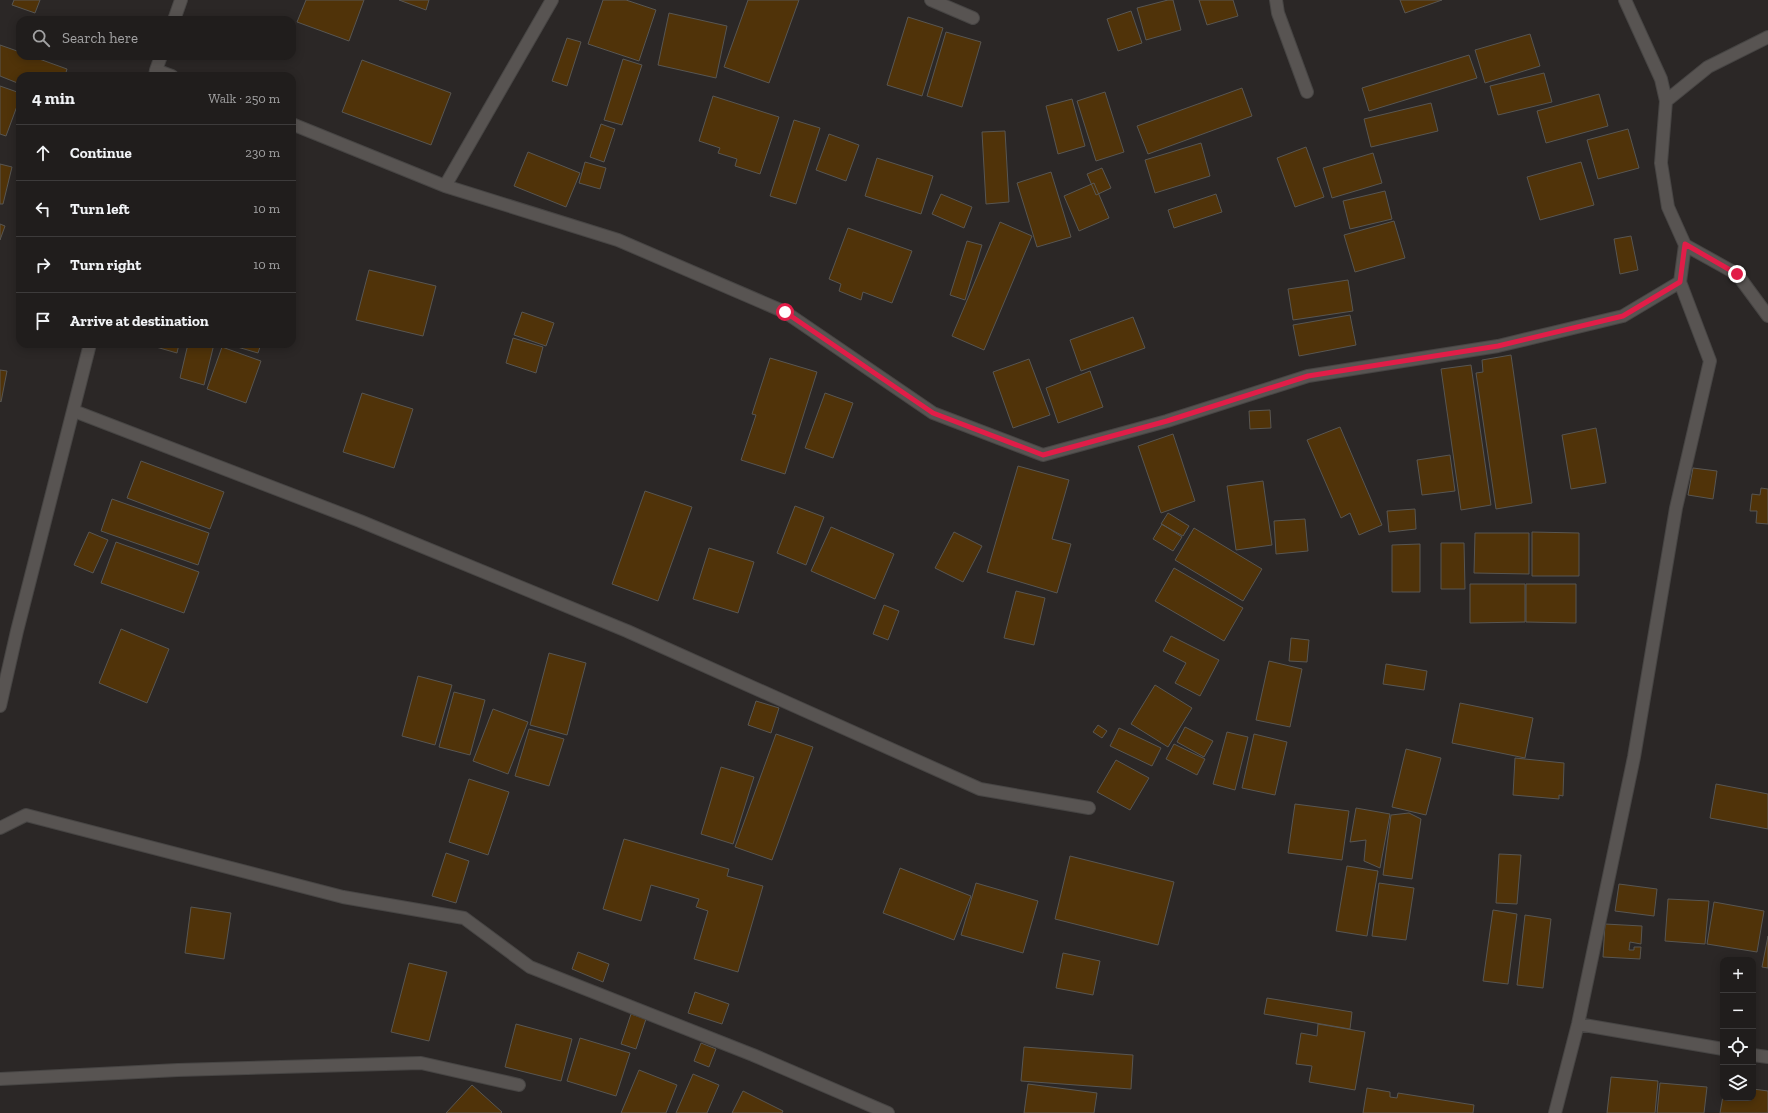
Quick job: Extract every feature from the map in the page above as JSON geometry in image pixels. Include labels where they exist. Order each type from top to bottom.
[{"type":"street","points":[[175,16],[181,0]]},
{"type":"street","points":[[445,186],[552,0]]},
{"type":"street","points":[[931,0],[973,18]]},
{"type":"street","points":[[1276,0],[1278,13],[1307,92]]},
{"type":"street","points":[[1555,1113],[1578,1024],[1634,757],[1676,508],[1710,361],[1680,282],[1685,244],[1668,207],[1661,163],[1666,101],[1661,79],[1625,0]]},
{"type":"street","points":[[1666,101],[1708,67],[1768,38]]},
{"type":"street","points":[[156,72],[160,60]]},
{"type":"street","points":[[296,126],[445,186],[618,240],[785,312],[933,413],[1043,455],[1167,421],[1308,376],[1498,346],[1623,316],[1680,282]]},
{"type":"street","points":[[1685,244],[1737,274],[1768,316]]},
{"type":"street","points":[[0,706],[17,631],[89,348]]},
{"type":"street","points":[[74,410],[360,521],[627,631],[980,789],[1089,808]]},
{"type":"street","points":[[0,828],[26,815],[343,897],[464,918],[530,967],[753,1055],[888,1113]]},
{"type":"street","points":[[1578,1024],[1720,1048]]},
{"type":"street","points":[[1756,1055],[1768,1057]]},
{"type":"street","points":[[0,1080],[178,1070],[421,1063],[520,1085]]},
{"type":"building","points":[[14,0],[40,0],[35,13],[12,5]]},
{"type":"building","points":[[306,0],[364,0],[349,41],[297,22]]},
{"type":"building","points":[[399,0],[429,0],[426,10]]},
{"type":"building","points":[[603,0],[626,0],[656,10],[639,61],[588,44]]},
{"type":"building","points":[[748,0],[799,0],[769,83],[724,67]]},
{"type":"building","points":[[1173,0],[1181,30],[1146,40],[1137,8]]},
{"type":"building","points":[[1199,0],[1233,0],[1238,16],[1207,25]]},
{"type":"building","points":[[1400,0],[1442,0],[1405,13]]},
{"type":"building","points":[[1131,11],[1142,43],[1118,51],[1107,19]]},
{"type":"building","points":[[669,13],[727,26],[716,78],[658,65]]},
{"type":"building","points":[[908,17],[943,28],[922,96],[887,85]]},
{"type":"building","points":[[946,32],[981,42],[962,107],[927,96]]},
{"type":"building","points":[[1530,34],[1540,66],[1485,83],[1475,50]]},
{"type":"building","points":[[567,38],[581,42],[567,86],[552,81]]},
{"type":"building","points":[[0,45],[16,51],[16,60],[42,60],[67,69],[66,72],[16,72],[16,82],[0,76]]},
{"type":"building","points":[[1469,55],[1477,78],[1369,111],[1362,88]]},
{"type":"building","points":[[623,59],[642,65],[622,125],[604,120]]},
{"type":"building","points":[[362,60],[451,93],[431,145],[342,112]]},
{"type":"building","points":[[1544,73],[1552,102],[1498,115],[1490,86]]},
{"type":"building","points":[[0,86],[16,92],[16,109],[6,136],[0,134]]},
{"type":"building","points":[[1242,88],[1252,116],[1148,154],[1137,126]]},
{"type":"building","points":[[1105,92],[1124,152],[1096,161],[1077,101]]},
{"type":"building","points":[[1599,94],[1608,126],[1546,143],[1537,111]]},
{"type":"building","points":[[713,96],[779,117],[760,174],[735,166],[737,159],[718,153],[720,148],[699,141]]},
{"type":"building","points":[[1072,99],[1085,146],[1058,154],[1046,106]]},
{"type":"building","points":[[1431,103],[1438,131],[1371,147],[1364,119]]},
{"type":"building","points":[[794,120],[820,128],[796,204],[770,196]]},
{"type":"building","points":[[601,124],[615,129],[604,162],[590,157]]},
{"type":"building","points":[[1628,129],[1639,168],[1598,179],[1587,140]]},
{"type":"building","points":[[1005,131],[1009,202],[986,204],[982,132]]},
{"type":"building","points":[[829,134],[859,145],[846,181],[816,170]]},
{"type":"building","points":[[1201,143],[1210,176],[1155,193],[1145,160]]},
{"type":"building","points":[[1306,147],[1324,197],[1295,207],[1277,158]]},
{"type":"building","points":[[528,152],[580,173],[566,207],[514,186]]},
{"type":"building","points":[[1373,153],[1382,183],[1332,198],[1323,168]]},
{"type":"building","points":[[877,158],[933,176],[921,214],[865,196]]},
{"type":"building","points":[[585,162],[606,168],[600,189],[579,183]]},
{"type":"building","points":[[1581,162],[1594,205],[1540,220],[1527,177]]},
{"type":"building","points":[[0,164],[12,167],[3,204],[0,204]]},
{"type":"building","points":[[1102,168],[1111,188],[1096,195],[1087,174]]},
{"type":"building","points":[[1051,172],[1071,237],[1037,247],[1017,183]]},
{"type":"building","points":[[1094,183],[1109,218],[1079,231],[1064,196]]},
{"type":"building","points":[[1385,191],[1392,219],[1350,229],[1343,201]]},
{"type":"building","points":[[941,194],[972,207],[964,228],[932,214]]},
{"type":"building","points":[[1216,194],[1222,212],[1174,228],[1168,210]]},
{"type":"building","points":[[1394,221],[1405,258],[1355,272],[1344,235]]},
{"type":"building","points":[[1000,222],[1032,236],[984,350],[952,336]]},
{"type":"building","points":[[0,224],[5,226],[0,240]]},
{"type":"building","points":[[848,228],[912,251],[892,303],[863,292],[861,300],[839,291],[841,284],[829,279]]},
{"type":"building","points":[[1631,236],[1638,270],[1620,274],[1614,239]]},
{"type":"building","points":[[967,241],[982,245],[965,300],[950,295]]},
{"type":"building","points":[[369,270],[436,286],[423,336],[356,320]]},
{"type":"building","points":[[1348,280],[1353,311],[1293,320],[1288,289]]},
{"type":"building","points":[[522,312],[554,323],[546,346],[514,335]]},
{"type":"building","points":[[1350,315],[1356,345],[1299,356],[1293,325]]},
{"type":"building","points":[[1133,317],[1145,348],[1081,371],[1070,340]]},
{"type":"building","points":[[513,338],[543,347],[536,373],[506,363]]},
{"type":"building","points":[[160,348],[178,348],[177,353]]},
{"type":"building","points":[[187,348],[213,348],[204,385],[180,378]]},
{"type":"building","points":[[222,348],[261,361],[246,403],[207,389]]},
{"type":"building","points":[[241,348],[260,348],[258,353]]},
{"type":"building","points":[[1511,355],[1532,503],[1496,509],[1476,373],[1483,372],[1482,360]]},
{"type":"building","points":[[770,358],[817,372],[785,474],[741,460],[756,415],[752,414]]},
{"type":"building","points":[[1029,359],[1050,415],[1013,428],[993,372]]},
{"type":"building","points":[[1471,365],[1491,505],[1461,510],[1441,369]]},
{"type":"building","points":[[0,370],[7,371],[1,402],[0,401]]},
{"type":"building","points":[[1090,371],[1103,407],[1058,423],[1046,388]]},
{"type":"building","points":[[362,393],[413,409],[394,468],[343,452]]},
{"type":"building","points":[[825,393],[853,403],[833,458],[805,448]]},
{"type":"building","points":[[1270,410],[1271,428],[1250,429],[1249,411]]},
{"type":"building","points":[[1340,427],[1382,525],[1359,535],[1350,513],[1341,518],[1307,440]]},
{"type":"building","points":[[1596,428],[1606,483],[1571,489],[1562,435]]},
{"type":"building","points":[[1173,434],[1195,501],[1161,513],[1138,446]]},
{"type":"building","points":[[1450,455],[1455,491],[1422,495],[1417,460]]},
{"type":"building","points":[[141,461],[224,492],[210,529],[127,498]]},
{"type":"building","points":[[1018,466],[1069,480],[1052,539],[1071,544],[1057,593],[987,572]]},
{"type":"building","points":[[1693,468],[1717,471],[1713,499],[1688,495]]},
{"type":"building","points":[[1263,481],[1272,545],[1236,550],[1227,486]]},
{"type":"building","points":[[1761,488],[1768,489],[1768,524],[1756,523],[1757,511],[1750,511],[1752,494],[1760,495]]},
{"type":"building","points":[[645,491],[692,507],[658,601],[612,584]]},
{"type":"building","points":[[112,499],[209,533],[198,565],[101,531]]},
{"type":"building","points":[[795,506],[824,517],[806,565],[777,553]]},
{"type":"building","points":[[1415,509],[1416,529],[1389,532],[1387,511]]},
{"type":"building","points":[[1168,513],[1189,526],[1183,536],[1161,524]]},
{"type":"building","points":[[1305,519],[1308,551],[1276,554],[1274,521]]},
{"type":"building","points":[[1162,524],[1182,537],[1173,551],[1153,539]]},
{"type":"building","points":[[831,527],[894,554],[875,599],[811,571]]},
{"type":"building","points":[[1194,528],[1262,569],[1243,601],[1175,560]]},
{"type":"building","points":[[89,532],[108,540],[93,573],[74,565]]},
{"type":"building","points":[[954,532],[982,546],[963,582],[935,568]]},
{"type":"building","points":[[1532,532],[1579,533],[1579,576],[1532,576]]},
{"type":"building","points":[[1475,533],[1529,533],[1529,574],[1474,573]]},
{"type":"building","points":[[116,542],[199,572],[184,613],[101,583]]},
{"type":"building","points":[[1441,543],[1464,543],[1465,589],[1441,589]]},
{"type":"building","points":[[1420,544],[1420,592],[1392,592],[1392,545]]},
{"type":"building","points":[[709,548],[754,562],[738,613],[693,599]]},
{"type":"building","points":[[1174,568],[1243,608],[1224,641],[1155,601]]},
{"type":"building","points":[[1470,584],[1525,584],[1525,622],[1470,623]]},
{"type":"building","points":[[1526,584],[1576,584],[1576,623],[1526,622]]},
{"type":"building","points":[[1016,591],[1045,598],[1034,645],[1004,638]]},
{"type":"building","points":[[884,605],[899,611],[888,640],[873,634]]},
{"type":"building","points":[[121,629],[169,649],[147,703],[99,683]]},
{"type":"building","points":[[1171,636],[1219,660],[1200,696],[1175,683],[1186,663],[1163,651]]},
{"type":"building","points":[[1291,638],[1309,640],[1307,662],[1289,661]]},
{"type":"building","points":[[549,653],[586,663],[567,735],[530,725]]},
{"type":"building","points":[[1269,661],[1302,669],[1290,727],[1256,720]]},
{"type":"building","points":[[1386,664],[1427,671],[1424,690],[1383,684]]},
{"type":"building","points":[[418,676],[452,685],[435,745],[402,736]]},
{"type":"building","points":[[1155,685],[1192,708],[1168,747],[1131,724]]},
{"type":"building","points":[[454,692],[485,700],[470,755],[439,747]]},
{"type":"building","points":[[756,701],[779,708],[771,733],[748,725]]},
{"type":"building","points":[[1460,703],[1533,718],[1525,758],[1452,743]]},
{"type":"building","points":[[493,709],[528,722],[508,774],[473,761]]},
{"type":"building","points":[[1098,725],[1107,731],[1102,738],[1093,732]]},
{"type":"building","points":[[1185,727],[1213,741],[1204,757],[1177,742]]},
{"type":"building","points":[[1119,728],[1161,748],[1152,766],[1110,746]]},
{"type":"building","points":[[529,729],[564,739],[549,786],[515,776]]},
{"type":"building","points":[[1227,732],[1248,737],[1235,790],[1213,784]]},
{"type":"building","points":[[776,734],[813,747],[772,860],[735,847]]},
{"type":"building","points":[[1254,734],[1287,742],[1275,795],[1242,788]]},
{"type":"building","points":[[1174,744],[1205,759],[1197,775],[1166,759]]},
{"type":"building","points":[[1406,749],[1441,758],[1426,815],[1392,807]]},
{"type":"building","points":[[1515,758],[1564,763],[1563,796],[1559,795],[1559,799],[1513,795]]},
{"type":"building","points":[[1116,760],[1149,778],[1130,810],[1097,792]]},
{"type":"building","points":[[721,767],[754,777],[733,844],[701,834]]},
{"type":"building","points":[[469,779],[509,792],[488,855],[449,842]]},
{"type":"building","points":[[1716,784],[1768,794],[1768,829],[1710,818]]},
{"type":"building","points":[[1295,804],[1349,811],[1342,860],[1288,853]]},
{"type":"building","points":[[1356,808],[1390,814],[1380,868],[1364,861],[1366,840],[1350,842]]},
{"type":"building","points":[[1409,813],[1421,819],[1412,879],[1383,875],[1391,815]]},
{"type":"building","points":[[624,839],[729,869],[727,876],[763,886],[738,972],[694,959],[708,911],[696,907],[699,899],[651,885],[641,921],[603,909]]},
{"type":"building","points":[[446,853],[469,861],[456,903],[432,896]]},
{"type":"building","points":[[1499,854],[1521,855],[1517,904],[1496,903]]},
{"type":"building","points":[[1070,856],[1174,882],[1158,945],[1055,919]]},
{"type":"building","points":[[1347,866],[1378,871],[1367,936],[1336,931]]},
{"type":"building","points":[[900,868],[971,896],[954,940],[883,913]]},
{"type":"building","points":[[976,883],[1038,901],[1023,953],[961,935]]},
{"type":"building","points":[[1379,883],[1414,888],[1406,940],[1372,936]]},
{"type":"building","points":[[1619,884],[1657,889],[1654,916],[1615,911]]},
{"type":"building","points":[[1668,899],[1709,901],[1705,944],[1665,941]]},
{"type":"building","points":[[1714,902],[1764,911],[1757,952],[1707,944]]},
{"type":"building","points":[[191,907],[231,913],[224,959],[185,953]]},
{"type":"building","points":[[1493,910],[1517,914],[1508,984],[1483,981]]},
{"type":"building","points":[[1525,915],[1551,919],[1543,988],[1517,985]]},
{"type":"building","points":[[1605,924],[1642,926],[1641,944],[1630,942],[1629,950],[1634,950],[1634,947],[1641,947],[1640,959],[1603,957]]},
{"type":"building","points":[[1768,936],[1768,968],[1762,967]]},
{"type":"building","points":[[578,952],[609,964],[603,982],[572,969]]},
{"type":"building","points":[[1063,953],[1100,961],[1093,995],[1056,988]]},
{"type":"building","points":[[409,963],[447,972],[429,1041],[391,1032]]},
{"type":"building","points":[[695,992],[729,1004],[722,1024],[688,1013]]},
{"type":"building","points":[[1267,998],[1352,1012],[1350,1029],[1264,1014]]},
{"type":"building","points":[[631,1014],[646,1019],[636,1049],[621,1044]]},
{"type":"building","points":[[516,1024],[572,1039],[561,1081],[505,1067]]},
{"type":"building","points":[[1318,1024],[1365,1032],[1355,1090],[1309,1082],[1312,1066],[1296,1064],[1301,1033],[1317,1036]]},
{"type":"building","points":[[580,1038],[630,1053],[616,1096],[567,1081]]},
{"type":"building","points":[[701,1043],[716,1049],[709,1067],[694,1061]]},
{"type":"building","points":[[1024,1047],[1133,1055],[1131,1089],[1021,1081]]},
{"type":"building","points":[[639,1070],[677,1085],[666,1113],[621,1113]]},
{"type":"building","points":[[693,1074],[719,1085],[707,1113],[676,1113]]},
{"type":"building","points":[[1611,1077],[1658,1081],[1655,1113],[1607,1113]]},
{"type":"building","points":[[1660,1083],[1707,1087],[1704,1113],[1657,1113]]},
{"type":"building","points":[[1028,1084],[1097,1093],[1094,1113],[1024,1113]]},
{"type":"building","points":[[472,1085],[502,1112],[446,1113]]},
{"type":"building","points":[[1367,1088],[1390,1092],[1390,1097],[1397,1098],[1398,1093],[1474,1105],[1473,1113],[1363,1113]]},
{"type":"building","points":[[1756,1089],[1768,1091],[1768,1113],[1720,1113],[1722,1101],[1756,1101]]},
{"type":"building","points":[[743,1091],[783,1111],[782,1113],[732,1113]]},
{"type":"route","points":[[785,312],[933,413],[1043,455],[1167,421],[1308,376],[1498,346],[1623,316],[1680,282],[1685,244],[1737,274]]}]
